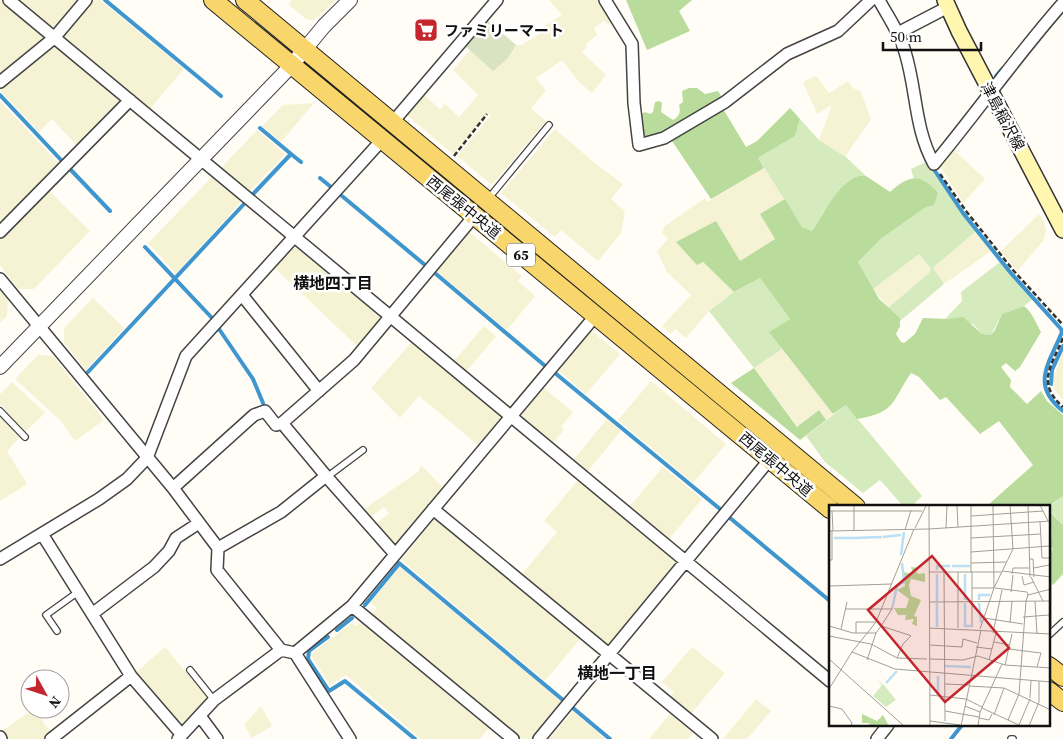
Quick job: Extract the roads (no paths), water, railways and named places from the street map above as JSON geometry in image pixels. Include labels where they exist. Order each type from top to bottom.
[{"type":"main road","name":"西尾張中央道","points":[[213,0],[829,508]]},
{"type":"main road","name":"西尾張中央道","points":[[244,0],[855,505]]},
{"type":"main road","name":"津島稲沢線","points":[[946,4],[1063,230]]},
{"type":"main road","points":[[1050,667],[1063,677]]},
{"type":"main road","points":[[1050,691],[1063,702]]},
{"type":"street","points":[[9,0],[829,680]]},
{"type":"street","points":[[0,82],[54,38],[86,0]]},
{"type":"street","points":[[0,367],[291,66],[350,0]]},
{"type":"street","points":[[392,123],[497,0]]},
{"type":"street","points":[[605,0],[632,44],[634,103],[639,145],[664,138],[725,102],[787,54],[838,31],[871,0]]},
{"type":"street","points":[[879,0],[898,33],[905,51],[911,75],[918,124],[924,146],[934,164],[972,119],[990,91],[1028,42],[1063,3]]},
{"type":"street","points":[[898,33],[946,4]]},
{"type":"street","points":[[0,232],[130,100]]},
{"type":"street","points":[[0,559],[100,499],[127,479],[146,458],[166,412],[186,356],[382,140]]},
{"type":"street","points":[[174,488],[254,415],[265,411],[276,425],[282,423],[354,360],[474,215]]},
{"type":"street","points":[[0,279],[146,458],[174,488],[218,548],[217,570],[281,650],[295,653],[349,739]]},
{"type":"street","points":[[242,295],[319,391]]},
{"type":"street","points":[[295,653],[352,606],[596,315]]},
{"type":"street","points":[[282,423],[395,554]]},
{"type":"street","points":[[539,739],[770,459]]},
{"type":"street","points":[[218,548],[281,512],[326,476]]},
{"type":"street","points":[[433,509],[712,739]]},
{"type":"street","points":[[92,614],[154,567],[169,551],[176,538],[199,523]]},
{"type":"street","points":[[42,534],[131,676],[180,737],[214,700],[281,650]]},
{"type":"street","points":[[352,606],[513,739]]},
{"type":"street","points":[[51,739],[131,676]]},
{"type":"street","points":[[200,716],[217,739]]},
{"type":"street","points":[[877,739],[886,726]]},
{"type":"lane","points":[[487,201],[549,125]]},
{"type":"lane","points":[[0,411],[25,436]]},
{"type":"lane","points":[[326,476],[363,450]]},
{"type":"lane","points":[[57,631],[46,615],[78,592]]},
{"type":"lane","points":[[1050,634],[1063,622]]},
{"type":"lane","points":[[190,670],[214,700]]},
{"type":"waterway","points":[[105,0],[221,96]]},
{"type":"waterway","points":[[996,76],[1003,68]]},
{"type":"waterway","points":[[0,95],[62,161]]},
{"type":"waterway","points":[[254,193],[291,154],[260,128]]},
{"type":"waterway","points":[[291,154],[301,162]]},
{"type":"waterway","points":[[931,165],[963,213],[1010,272],[1061,329],[1062,332],[1045,374],[1045,383],[1047,392],[1063,411]]},
{"type":"waterway","points":[[70,169],[110,211]]},
{"type":"waterway","points":[[320,178],[331,187]]},
{"type":"waterway","points":[[342,196],[425,265]]},
{"type":"waterway","points":[[88,372],[244,204]]},
{"type":"waterway","points":[[145,247],[212,318]]},
{"type":"waterway","points":[[436,274],[544,365]]},
{"type":"waterway","points":[[219,329],[253,379],[263,403]]},
{"type":"waterway","points":[[1051,384],[1052,370],[1063,346]]},
{"type":"waterway","points":[[555,373],[720,509]]},
{"type":"waterway","points":[[730,518],[829,600]]},
{"type":"waterway","points":[[399,563],[563,700]]},
{"type":"waterway","points":[[365,605],[399,564]]},
{"type":"waterway","points":[[337,630],[352,618]]},
{"type":"waterway","points":[[328,637],[309,651],[308,659],[329,691],[345,681],[415,739]]},
{"type":"waterway","points":[[573,708],[610,739]]},
{"type":"waterway","points":[[951,739],[961,726]]},
{"type":"place","name":"ファミリーマート","points":[[426,30]]},
{"type":"district","name":"横地四丁目","points":[[333,283]]},
{"type":"district","name":"横地一丁目","points":[[617,673]]}]
